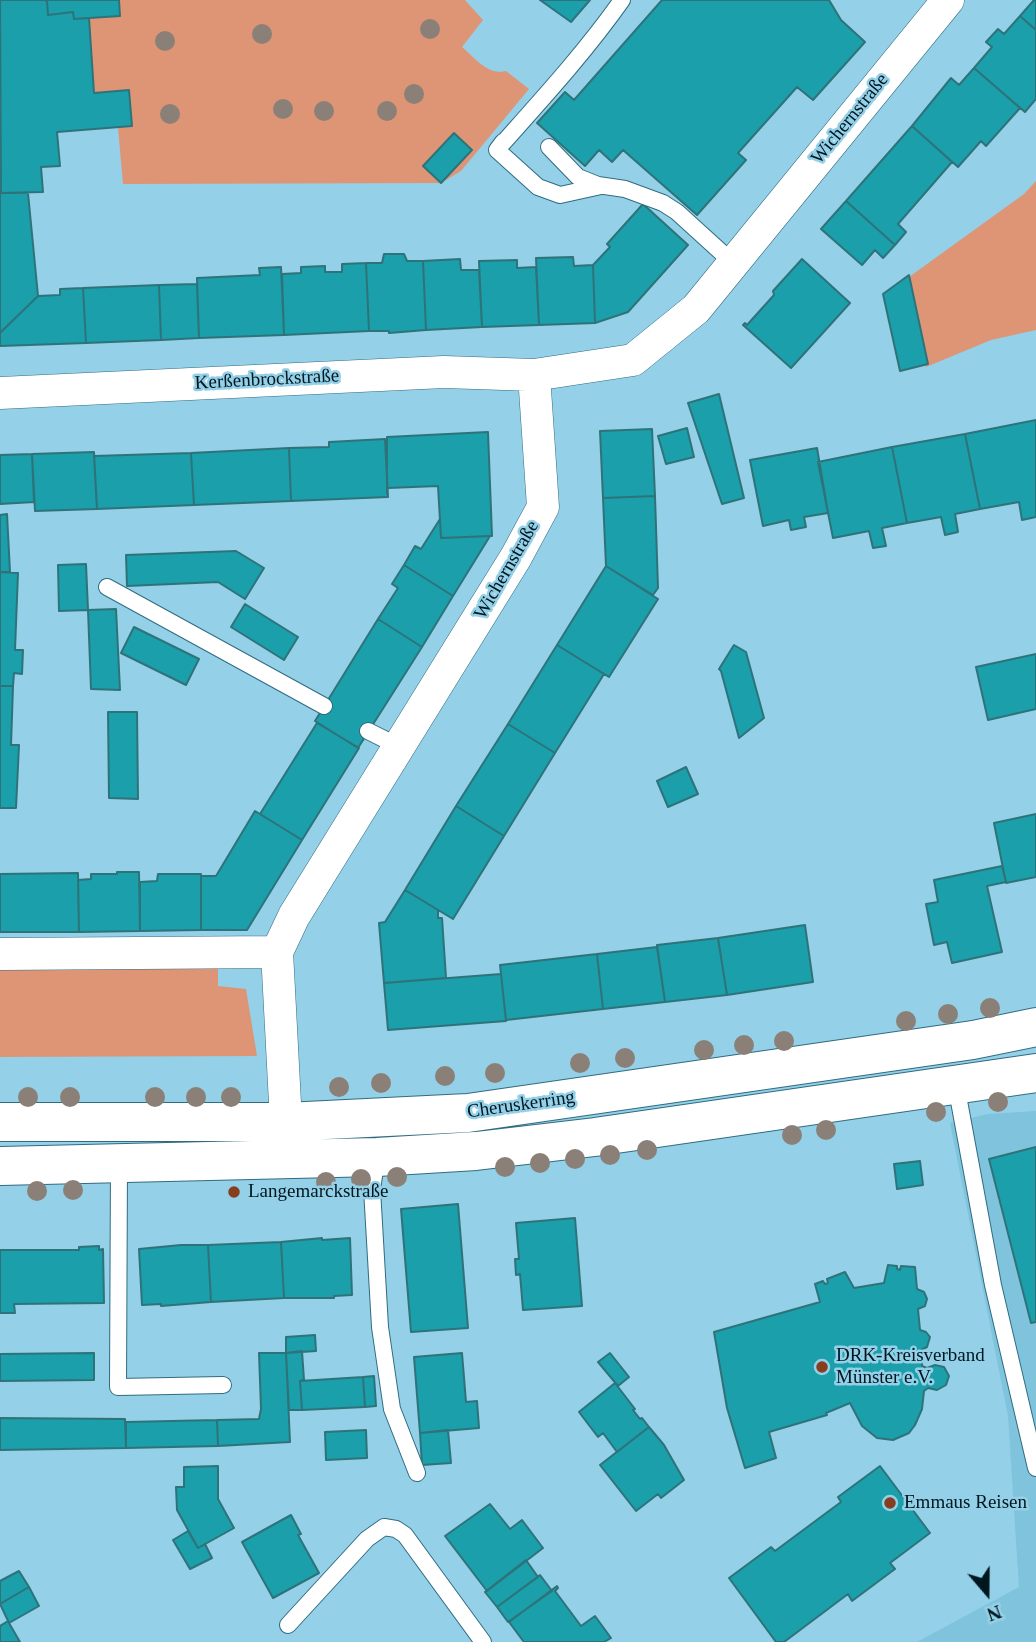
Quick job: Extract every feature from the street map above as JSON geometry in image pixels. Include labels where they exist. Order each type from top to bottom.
[{"type":"main road","name":"Cheruskerring","points":[[0,1122],[286,1122],[468,1113],[973,1040],[1036,1027]]},
{"type":"main road","name":"Cheruskerring","points":[[0,1166],[377,1157],[476,1151],[596,1137],[1036,1073]]},
{"type":"street","name":"Wichernstraße","points":[[286,1122],[277,952],[294,916],[516,557],[543,507],[534,375],[633,360],[687,318],[942,2]]},
{"type":"street","name":"Kerßenbrockstraße","points":[[0,393],[444,372],[534,375]]},
{"type":"street","points":[[0,954],[277,952]]},
{"type":"lane","points":[[604,185],[560,195],[538,187],[497,150],[539,104],[622,0]]},
{"type":"lane","points":[[549,147],[578,177],[663,202],[732,262]]},
{"type":"lane","points":[[107,587],[324,706]]},
{"type":"lane","points":[[368,731],[400,747]]},
{"type":"lane","points":[[956,1085],[993,1285],[1036,1468]]},
{"type":"lane","points":[[377,1157],[372,1189],[380,1327],[392,1409],[418,1473]]},
{"type":"lane","points":[[119,1163],[118,1387],[223,1385]]},
{"type":"lane","points":[[288,1625],[367,1539],[384,1527],[396,1529],[405,1535],[483,1642]]},
{"type":"shaded area","points":[[119,0],[465,0],[483,20],[462,47],[487,68],[506,71],[529,89],[461,171],[441,183],[123,184],[118,128],[132,126],[129,91],[94,93],[89,18],[120,16]]},
{"type":"shaded area","points":[[1036,181],[1036,330],[991,340],[926,367],[909,277],[1024,194]]},
{"type":"shaded area","points":[[218,968],[218,986],[246,989],[257,1056],[0,1057],[0,969]]},
{"type":"shaded area","points":[[1036,1111],[1036,1642],[917,1642],[1019,1587],[1008,1416],[950,1123],[988,1114]]},
{"type":"building","points":[[0,0],[45,0],[48,15],[73,12],[74,19],[89,18],[94,93],[129,90],[132,126],[57,132],[60,166],[41,167],[43,192],[1,193]]},
{"type":"building","points":[[45,0],[119,0],[120,16],[74,19],[73,12],[48,15]]},
{"type":"building","points":[[540,0],[590,0],[571,22]]},
{"type":"building","points":[[662,0],[829,0],[841,20],[865,42],[813,100],[797,87],[738,153],[746,160],[697,215],[623,150],[612,162],[599,150],[585,166],[537,123],[565,92],[574,100]]},
{"type":"building","points":[[1036,0],[1036,30],[1020,16]]},
{"type":"building","points":[[1020,16],[1036,30],[1036,99],[1025,112],[974,68],[992,47],[986,42],[998,29],[1004,34]]},
{"type":"building","points":[[974,68],[1020,108],[986,146],[981,141],[958,167],[912,126],[951,78],[959,85]]},
{"type":"building","points":[[912,126],[952,162],[898,224],[906,232],[895,245],[846,201]]},
{"type":"building","points":[[454,133],[472,150],[441,183],[423,166]]},
{"type":"building","points":[[0,193],[28,193],[38,296],[0,333]]},
{"type":"building","points":[[846,201],[895,245],[883,258],[875,250],[862,265],[821,229]]},
{"type":"building","points":[[643,204],[688,245],[628,312],[595,323],[593,265],[610,247],[607,244]]},
{"type":"building","points":[[384,254],[404,254],[407,261],[423,261],[426,330],[389,333],[369,331],[366,263],[382,263]]},
{"type":"building","points":[[573,257],[574,266],[593,265],[595,323],[539,325],[536,258]]},
{"type":"building","points":[[460,259],[461,270],[479,270],[482,327],[426,330],[423,261]]},
{"type":"building","points":[[802,259],[850,303],[791,368],[743,325],[747,325],[774,295],[773,291]]},
{"type":"building","points":[[517,260],[517,268],[536,267],[539,325],[482,327],[479,261]]},
{"type":"building","points":[[366,263],[369,331],[284,335],[282,274],[301,273],[301,267],[325,266],[325,272],[342,272],[342,264]]},
{"type":"building","points":[[281,267],[284,335],[199,338],[197,278],[260,275],[259,268]]},
{"type":"building","points":[[909,275],[928,364],[900,371],[883,294]]},
{"type":"building","points":[[197,284],[199,338],[161,340],[159,285]]},
{"type":"building","points":[[159,285],[161,340],[86,343],[83,288]]},
{"type":"building","points":[[83,288],[86,343],[0,346],[0,333],[38,296],[60,295],[60,289]]},
{"type":"building","points":[[719,394],[744,498],[722,504],[688,403]]},
{"type":"building","points":[[1036,420],[1036,517],[1022,520],[1019,502],[980,509],[965,434]]},
{"type":"building","points":[[687,428],[694,457],[666,464],[658,436]]},
{"type":"building","points":[[652,429],[655,496],[603,498],[600,431]]},
{"type":"building","points":[[488,432],[492,536],[441,538],[438,486],[388,488],[387,493],[387,437]]},
{"type":"building","points":[[965,434],[980,509],[955,514],[958,532],[945,535],[941,517],[907,523],[892,447]]},
{"type":"building","points":[[385,439],[388,497],[291,501],[289,448],[329,447],[329,442]]},
{"type":"building","points":[[892,447],[907,523],[882,528],[886,546],[873,548],[869,531],[833,538],[818,462]]},
{"type":"building","points":[[289,448],[291,501],[194,505],[191,453]]},
{"type":"building","points":[[817,448],[828,513],[804,517],[806,527],[791,530],[789,520],[763,526],[750,460]]},
{"type":"building","points":[[94,452],[97,509],[35,511],[32,454]]},
{"type":"building","points":[[191,453],[194,505],[97,509],[94,456]]},
{"type":"building","points":[[32,454],[34,502],[0,504],[0,455]]},
{"type":"building","points":[[655,496],[658,588],[653,595],[606,566],[603,498]]},
{"type":"building","points":[[7,514],[10,572],[0,572],[0,515]]},
{"type":"building","points":[[440,519],[441,538],[490,536],[453,596],[404,565],[415,546],[421,549]]},
{"type":"building","points":[[236,551],[264,568],[245,599],[218,582],[127,586],[126,555]]},
{"type":"building","points":[[86,564],[88,610],[59,611],[58,565]]},
{"type":"building","points":[[404,565],[453,596],[422,647],[378,619],[398,588],[392,584]]},
{"type":"building","points":[[606,566],[658,599],[609,677],[557,645]]},
{"type":"building","points":[[0,572],[18,573],[15,650],[23,650],[22,674],[14,673],[13,686],[0,686]]},
{"type":"building","points":[[245,604],[298,637],[284,660],[231,627]]},
{"type":"building","points":[[116,609],[120,690],[91,689],[88,610]]},
{"type":"building","points":[[378,619],[422,647],[358,748],[315,721]]},
{"type":"building","points":[[134,627],[199,659],[186,685],[121,653]]},
{"type":"building","points":[[557,645],[604,674],[555,753],[508,724]]},
{"type":"building","points":[[734,645],[746,652],[764,718],[739,738],[719,669]]},
{"type":"building","points":[[1036,654],[1036,709],[988,720],[976,667]]},
{"type":"building","points":[[0,686],[13,686],[11,745],[19,745],[16,808],[0,808]]},
{"type":"building","points":[[108,712],[137,712],[138,799],[109,798]]},
{"type":"building","points":[[317,723],[359,748],[302,840],[260,814]]},
{"type":"building","points":[[508,724],[555,753],[504,836],[456,806]]},
{"type":"building","points":[[686,767],[698,794],[668,807],[657,781]]},
{"type":"building","points":[[456,806],[504,836],[453,919],[405,890]]},
{"type":"building","points":[[255,811],[302,840],[247,930],[201,930],[201,876],[216,876]]},
{"type":"building","points":[[1036,814],[1036,877],[1006,883],[994,823]]},
{"type":"building","points":[[1002,866],[1006,882],[987,886],[1002,952],[952,963],[947,942],[934,945],[926,904],[938,902],[934,880]]},
{"type":"building","points":[[139,872],[140,931],[79,932],[78,880],[91,879],[91,874]]},
{"type":"building","points":[[78,873],[79,932],[0,932],[0,874]]},
{"type":"building","points":[[158,874],[201,874],[201,930],[140,931],[140,882],[157,881]]},
{"type":"building","points":[[405,890],[438,910],[438,918],[442,918],[446,978],[384,983],[379,923],[385,922]]},
{"type":"building","points":[[805,925],[813,982],[727,995],[718,938]]},
{"type":"building","points":[[718,938],[727,995],[665,1002],[657,945]]},
{"type":"building","points":[[657,947],[665,1002],[603,1009],[597,954]]},
{"type":"building","points":[[597,954],[603,1009],[506,1020],[500,965]]},
{"type":"building","points":[[501,974],[506,1021],[388,1030],[384,983]]},
{"type":"building","points":[[1036,1147],[1036,1322],[1031,1323],[989,1159]]},
{"type":"building","points":[[920,1161],[923,1185],[897,1189],[894,1164]]},
{"type":"building","points":[[458,1204],[468,1328],[411,1332],[401,1209]]},
{"type":"building","points":[[575,1218],[582,1306],[523,1310],[520,1274],[516,1275],[515,1259],[519,1259],[516,1223]]},
{"type":"building","points":[[350,1238],[352,1295],[334,1298],[284,1298],[281,1242]]},
{"type":"building","points":[[281,1242],[284,1298],[211,1302],[208,1245]]},
{"type":"building","points":[[208,1245],[211,1302],[142,1305],[139,1249]]},
{"type":"building","points":[[99,1246],[99,1250],[103,1249],[104,1303],[14,1304],[15,1313],[0,1313],[0,1250],[79,1250],[79,1247]]},
{"type":"building","name":"DRK-Kreisverband Münster e.V.","points":[[888,1265],[897,1266],[900,1270],[901,1266],[915,1267],[917,1289],[924,1292],[927,1299],[925,1306],[918,1309],[920,1330],[930,1337],[927,1347],[921,1350],[922,1366],[944,1367],[949,1376],[946,1385],[937,1390],[928,1388],[924,1391],[922,1409],[915,1425],[909,1433],[893,1440],[877,1438],[862,1426],[850,1403],[826,1413],[827,1415],[769,1432],[776,1458],[745,1468],[727,1408],[714,1332],[820,1302],[815,1284],[823,1281],[828,1283],[827,1279],[845,1272],[854,1288],[884,1283]]},
{"type":"building","points":[[315,1335],[316,1351],[286,1353],[286,1337]]},
{"type":"building","points":[[302,1351],[302,1410],[289,1410],[286,1353]]},
{"type":"building","points":[[94,1353],[94,1380],[0,1381],[0,1354]]},
{"type":"building","points":[[259,1353],[286,1353],[290,1442],[218,1446],[217,1420],[259,1419]]},
{"type":"building","points":[[462,1353],[466,1402],[477,1401],[479,1428],[420,1433],[414,1357]]},
{"type":"building","points":[[610,1353],[629,1377],[618,1386],[598,1362]]},
{"type":"building","points":[[374,1376],[376,1406],[365,1407],[363,1377]]},
{"type":"building","points":[[363,1377],[365,1407],[302,1410],[300,1381]]},
{"type":"building","points":[[615,1383],[635,1409],[633,1410],[649,1427],[617,1452],[603,1433],[598,1437],[579,1412]]},
{"type":"building","points":[[0,1418],[125,1419],[126,1448],[0,1450]]},
{"type":"building","points":[[217,1420],[218,1446],[126,1448],[126,1422]]},
{"type":"building","points":[[649,1427],[664,1445],[684,1480],[661,1498],[658,1494],[636,1511],[600,1465]]},
{"type":"building","points":[[366,1430],[367,1458],[326,1460],[325,1432]]},
{"type":"building","points":[[448,1430],[451,1463],[422,1465],[420,1433]]},
{"type":"building","points":[[218,1466],[218,1499],[234,1528],[198,1548],[177,1510],[176,1487],[184,1487],[184,1467]]},
{"type":"building","points":[[880,1466],[930,1533],[890,1563],[895,1569],[852,1601],[848,1594],[784,1642],[776,1642],[729,1578],[771,1547],[775,1551],[841,1502],[838,1497]]},
{"type":"building","points":[[490,1504],[510,1529],[522,1520],[543,1548],[487,1591],[445,1536]]},
{"type":"building","points":[[291,1515],[301,1534],[298,1535],[319,1573],[273,1598],[242,1542]]},
{"type":"building","points":[[188,1531],[198,1548],[205,1544],[212,1558],[190,1569],[173,1540]]},
{"type":"building","points":[[526,1560],[538,1577],[497,1607],[485,1592]]},
{"type":"building","points":[[19,1571],[29,1587],[0,1604],[0,1581]]},
{"type":"building","points":[[540,1575],[552,1591],[508,1622],[497,1607]]},
{"type":"building","points":[[557,1586],[555,1591],[581,1626],[595,1616],[611,1638],[604,1642],[524,1642],[509,1622]]},
{"type":"building","points":[[29,1587],[39,1606],[9,1623],[0,1604]]},
{"type":"building","points":[[8,1621],[20,1642],[0,1642],[0,1626]]},
{"type":"place","name":"Langemarckstraße","points":[[234,1192]]},
{"type":"place","name":"DRK-Kreisverband Münster e.V.","points":[[822,1367]]},
{"type":"place","name":"Emmaus Reisen","points":[[890,1503]]}]
